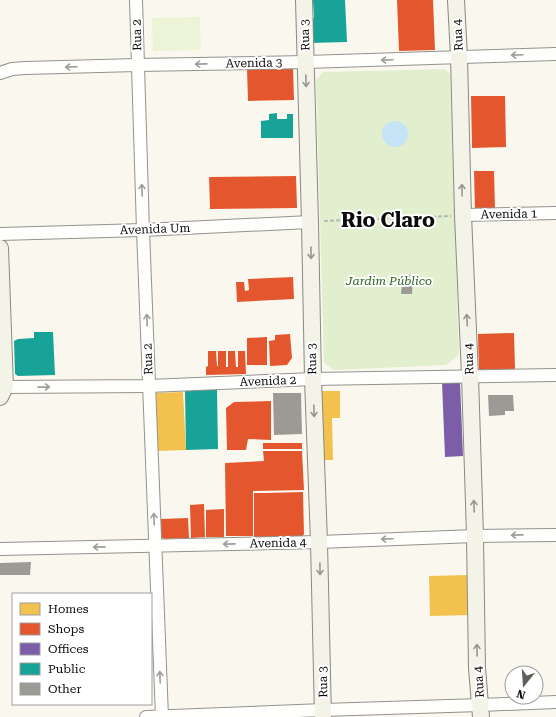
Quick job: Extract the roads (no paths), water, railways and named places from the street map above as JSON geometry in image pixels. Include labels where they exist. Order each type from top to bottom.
[{"type":"main road","name":"Rua 3","points":[[304,0],[323,713]]},
{"type":"main road","name":"Rua 4","points":[[456,0],[470,376],[477,668],[481,711]]},
{"type":"main road","points":[[0,248],[2,392]]},
{"type":"street","name":"Rua 2","points":[[136,0],[137,65],[162,717]]},
{"type":"street","name":"Avenida 3","points":[[0,73],[12,69],[556,54]]},
{"type":"street","name":"Avenida 1","points":[[463,215],[556,213]]},
{"type":"street","name":"Avenida Um","points":[[0,234],[143,230],[310,222]]},
{"type":"street","name":"Avenida 2","points":[[2,392],[313,379],[556,376]]},
{"type":"street","name":"Avenida 4","points":[[0,549],[556,535]]},
{"type":"street","points":[[146,717],[481,711],[556,702]]},
{"type":"water","points":[[395,121],[404,125],[408,134],[404,143],[395,147],[386,143],[382,134],[386,125]]},
{"type":"district","name":"Rio Claro","points":[[388,220]]},
{"type":"park label","name":"Jardim Público","points":[[389,281]]}]
